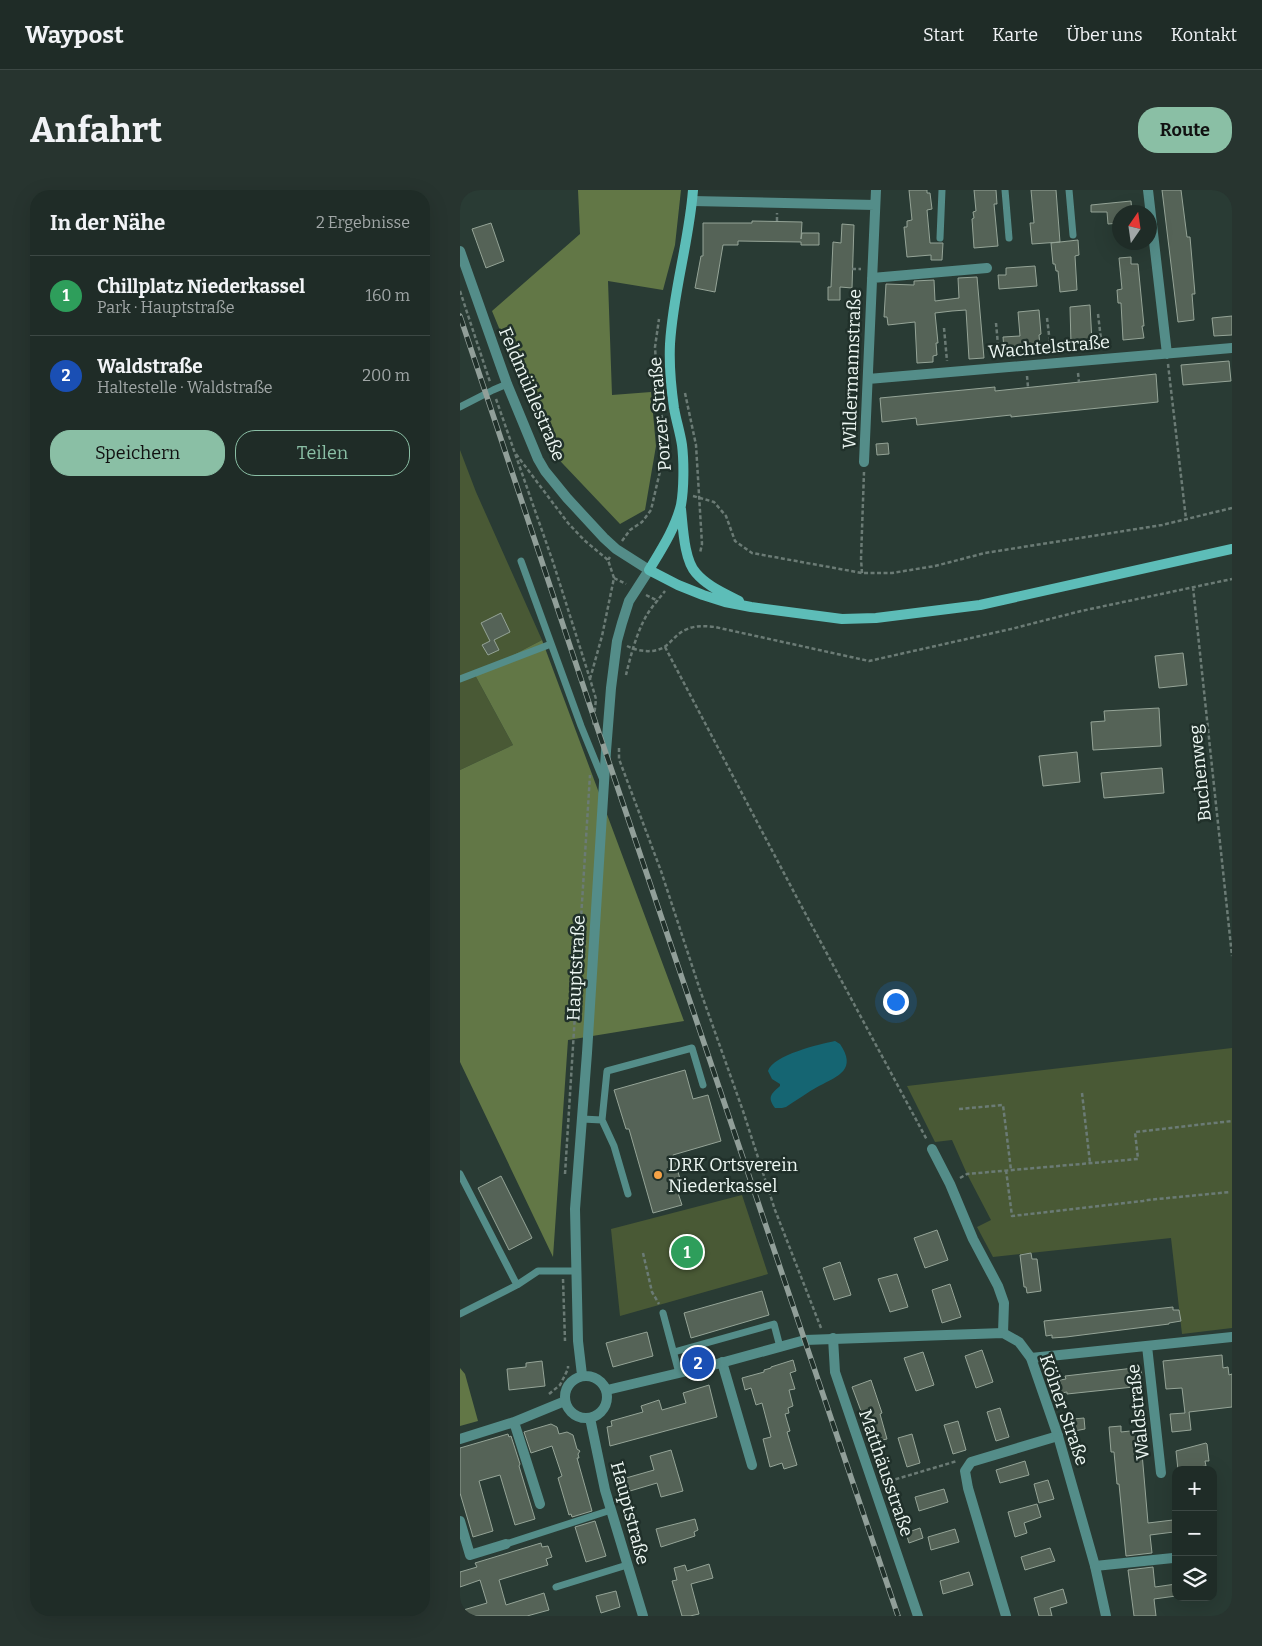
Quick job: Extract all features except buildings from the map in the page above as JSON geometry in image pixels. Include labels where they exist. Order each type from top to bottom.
[{"type":"main road","name":"Porzer Straße","points":[[649,570],[666,544],[680,506],[682,494],[682,446],[674,408],[670,374],[670,343],[677,286],[689,230],[693,195]]},
{"type":"main road","points":[[680,506],[684,544],[695,572],[709,585],[751,607]]},
{"type":"main road","points":[[649,570],[703,595],[751,607],[842,619],[876,618],[980,605],[1232,549]]},
{"type":"street","name":"Wildermannstraße","points":[[864,462],[876,190]]},
{"type":"street","points":[[1148,190],[1167,354]]},
{"type":"street","points":[[693,195],[875,205]]},
{"type":"street","name":"Feldmühlestraße","points":[[460,251],[507,384],[538,459],[545,471],[590,524],[616,549],[649,570]]},
{"type":"street","name":"Wildermannstraße","points":[[872,278],[986,268]]},
{"type":"street","name":"Wachtelstraße","points":[[868,379],[1232,348]]},
{"type":"street","name":"Hauptstraße","points":[[582,1375],[578,1341],[575,1209],[611,688],[617,641],[630,600],[649,570]]},
{"type":"street","points":[[607,1390],[805,1340],[1003,1333],[1004,1303],[998,1286],[973,1239],[950,1184],[932,1148]]},
{"type":"street","name":"Kölner Straße","points":[[1003,1333],[1019,1342],[1031,1358],[1058,1436],[1095,1566],[1106,1616]]},
{"type":"street","name":"Waldstraße","points":[[1031,1358],[1232,1337]]},
{"type":"street","name":"Matthäusstraße","points":[[829,1338],[835,1372],[918,1616]]},
{"type":"street","name":"Waldstraße","points":[[1147,1346],[1161,1473]]},
{"type":"street","points":[[722,1362],[752,1465]]},
{"type":"street","points":[[582,1375],[598,1378],[604,1383],[607,1390],[608,1398],[606,1405],[597,1416],[590,1418],[581,1418],[574,1414],[568,1409],[565,1401],[565,1392],[568,1385],[582,1375]]},
{"type":"street","points":[[460,1439],[514,1422],[565,1401]]},
{"type":"street","name":"Hauptstraße","points":[[590,1418],[611,1510],[643,1616]]},
{"type":"street","points":[[514,1422],[540,1504]]},
{"type":"street","points":[[1006,1616],[968,1488],[965,1471],[971,1462],[1058,1436]]},
{"type":"street","points":[[460,1521],[470,1555],[506,1544]]},
{"type":"street","points":[[1095,1566],[1172,1558]]},
{"type":"lane","points":[[940,238],[942,190]]},
{"type":"lane","points":[[1005,190],[1009,238]]},
{"type":"lane","points":[[1069,190],[1072,235]]},
{"type":"lane","points":[[460,406],[507,384]]},
{"type":"lane","points":[[521,561],[591,752],[604,781]]},
{"type":"lane","points":[[460,679],[551,644]]},
{"type":"lane","points":[[628,1194],[614,1146],[602,1120],[607,1071],[692,1048],[703,1085]]},
{"type":"lane","points":[[582,1119],[602,1120]]},
{"type":"lane","points":[[460,1174],[517,1285]]},
{"type":"lane","points":[[460,1314],[517,1285],[538,1271],[576,1271]]},
{"type":"lane","points":[[663,1313],[679,1373]]},
{"type":"lane","points":[[674,1352],[774,1324],[780,1347]]},
{"type":"lane","points":[[506,1544],[611,1510]]},
{"type":"lane","points":[[556,1587],[628,1565]]},
{"type":"path","points":[[460,291],[553,562],[596,698],[564,1176]]},
{"type":"path","points":[[608,560],[630,530],[642,522],[651,510],[667,441],[658,398],[655,347],[661,311]]},
{"type":"path","points":[[1098,314],[1103,359]]},
{"type":"path","points":[[1047,318],[1052,363]]},
{"type":"path","points":[[996,323],[1000,368]]},
{"type":"path","points":[[944,328],[948,372]]},
{"type":"path","points":[[1167,354],[1186,519]]},
{"type":"path","points":[[685,391],[696,444],[702,544],[699,555],[690,560]]},
{"type":"path","points":[[514,452],[568,523],[584,540],[608,560],[614,578],[602,636],[590,679]]},
{"type":"path","points":[[862,573],[864,462]]},
{"type":"path","points":[[682,494],[714,502],[726,516],[735,541],[752,553],[862,573],[892,572],[935,566],[985,553],[1162,525],[1232,508]]},
{"type":"path","points":[[602,636],[632,649],[654,652],[665,647],[682,631],[700,626],[716,627],[869,661],[1082,611],[1232,579]]},
{"type":"path","points":[[624,680],[632,649],[652,607],[672,582]]},
{"type":"path","name":"Buchenweg","points":[[1193,587],[1232,956]]},
{"type":"path","points":[[665,647],[796,896],[932,1148]]},
{"type":"path","points":[[619,742],[619,759],[661,871],[775,1210],[829,1338]]},
{"type":"path","points":[[1082,1093],[1090,1163]]},
{"type":"path","points":[[959,1109],[1003,1105],[1011,1170]]},
{"type":"path","points":[[950,1184],[967,1174],[1138,1159],[1135,1132],[1232,1121]]},
{"type":"path","points":[[1006,1170],[1012,1216],[1230,1192]]},
{"type":"path","points":[[643,1253],[652,1292],[663,1313]]},
{"type":"path","points":[[563,1272],[566,1349]]},
{"type":"path","points":[[545,1397],[560,1385],[568,1369],[568,1363]]},
{"type":"path","points":[[873,1486],[957,1461],[971,1462]]},
{"type":"green space","points":[[578,190],[681,190],[675,245],[663,290],[608,281],[612,395],[651,392],[656,446],[645,510],[620,524],[545,445],[492,311],[580,234]]},
{"type":"green space","points":[[460,450],[476,492],[542,640],[475,675],[513,745],[460,770]]},
{"type":"green space","points":[[542,640],[684,1021],[568,1040],[553,1257],[460,1062],[460,770],[513,745],[475,675]]},
{"type":"green space","points":[[1232,1048],[1232,1328],[1182,1334],[1171,1238],[993,1257],[977,1227],[991,1220],[952,1140],[935,1142],[907,1086]]},
{"type":"green space","points":[[742,1195],[768,1274],[620,1316],[611,1229]]},
{"type":"green space","points":[[460,1368],[465,1374],[478,1421],[460,1426]]},
{"type":"water","points":[[835,1041],[840,1044],[847,1060],[843,1071],[786,1107],[775,1108],[771,1101],[771,1096],[780,1084],[772,1079],[768,1071],[772,1065],[787,1055]]},
{"type":"railway","points":[[460,316],[898,1616]]},
{"type":"place","name":"DRK Ortsverein Niederkassel","points":[[658,1175]]},
{"type":"place","name":"Chillplatz Niederkassel","points":[[687,1252]]},
{"type":"place","name":"Waldstraße","points":[[698,1363]]}]
